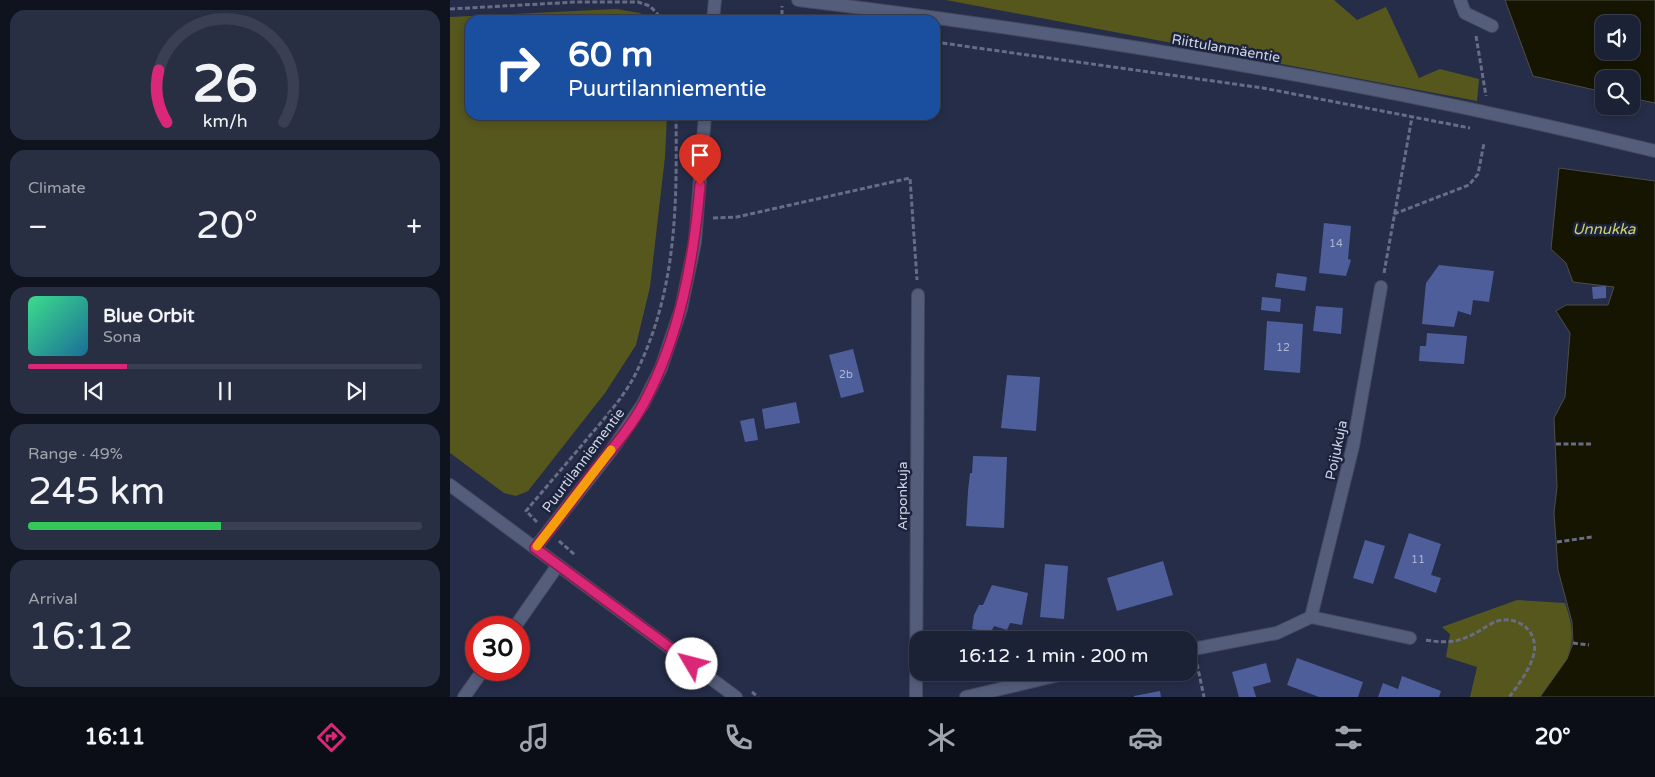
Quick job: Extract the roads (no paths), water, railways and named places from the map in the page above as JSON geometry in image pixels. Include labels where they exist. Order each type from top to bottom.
[{"type":"street","points":[[714,15],[715,0]]},
{"type":"street","name":"Riittulanmäentie","points":[[798,0],[855,4],[926,15]]},
{"type":"street","points":[[1460,0],[1465,13],[1492,26]]},
{"type":"street","name":"Riittulanmäentie","points":[[940,17],[1189,56],[1415,96],[1650,150]]},
{"type":"street","name":"Puurtilanniementie","points":[[535,548],[611,451],[643,404],[661,368],[681,309],[695,242],[705,120]]},
{"type":"street","name":"Poijukuja","points":[[1311,617],[1354,446],[1381,287]]},
{"type":"street","name":"Arponkuja","points":[[916,697],[918,295]]},
{"type":"street","points":[[450,485],[736,697]]},
{"type":"street","points":[[522,616],[558,565]]},
{"type":"street","points":[[1197,649],[1277,633],[1311,617],[1410,638]]},
{"type":"street","points":[[464,697],[475,681]]},
{"type":"street","points":[[966,697],[1034,681]]},
{"type":"water","points":[[1505,0],[1655,0],[1655,103],[1640,100],[1640,70],[1595,70],[1595,90],[1533,76]]},
{"type":"water","name":"Unnukka","points":[[1559,168],[1655,181],[1655,697],[1540,697],[1567,659],[1573,643],[1572,622],[1558,570],[1554,513],[1557,487],[1554,418],[1565,397],[1570,333],[1556,311],[1566,305],[1608,305],[1614,287],[1573,282],[1566,263],[1551,249]]}]
